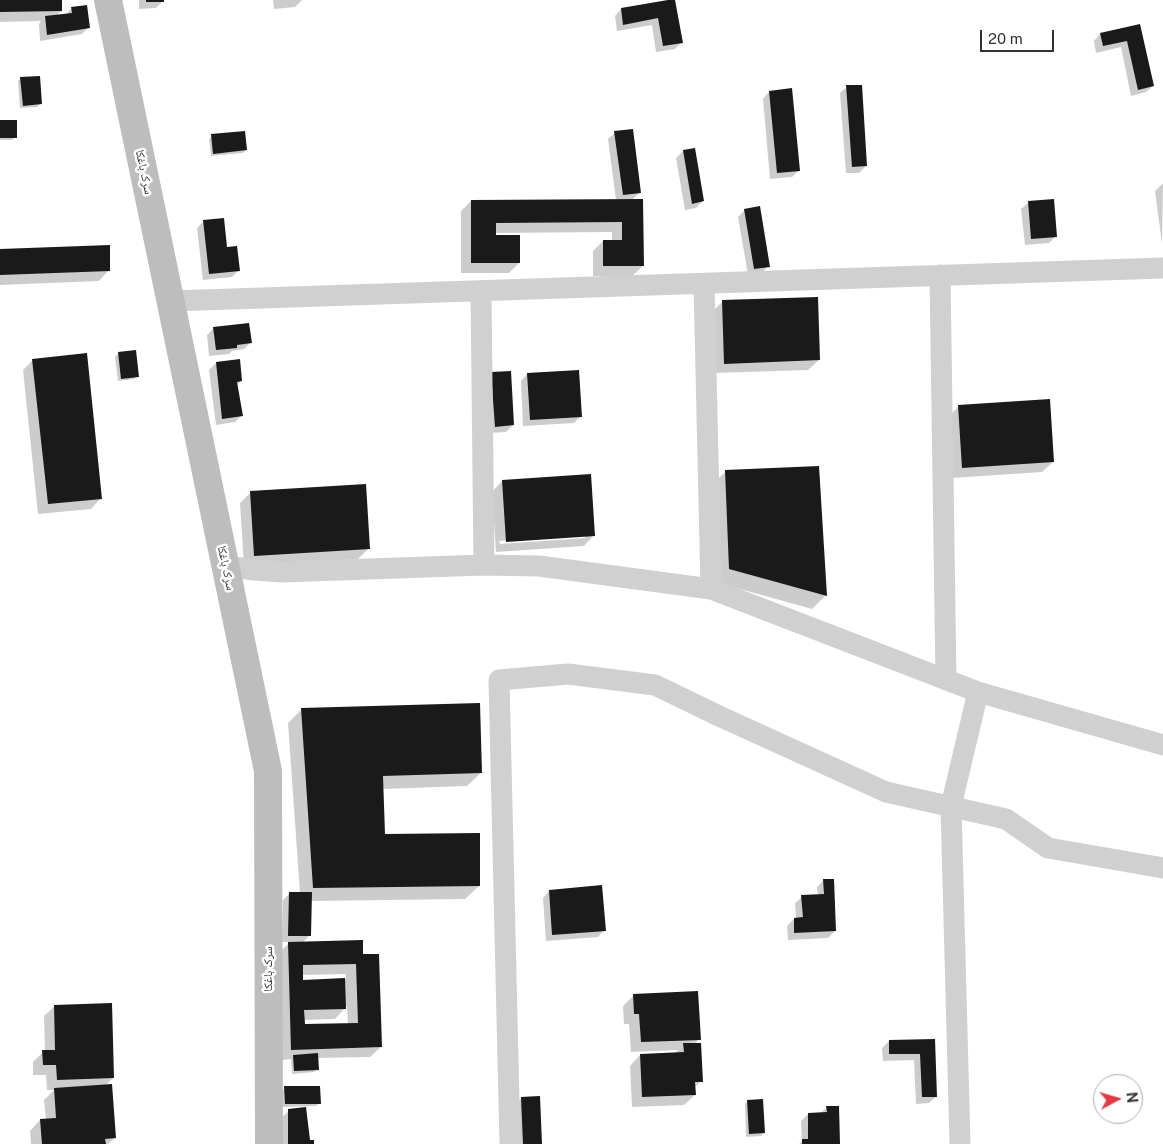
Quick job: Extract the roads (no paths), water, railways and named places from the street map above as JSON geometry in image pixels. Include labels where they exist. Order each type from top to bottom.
[{"type":"street","name":"سرک باغکا","points":[[108,0],[268,771],[270,1144]]},
{"type":"street","points":[[171,302],[1163,268]]},
{"type":"street","points":[[940,276],[946,680]]},
{"type":"street","points":[[704,284],[712,589]]},
{"type":"street","points":[[481,291],[484,565]]},
{"type":"street","points":[[226,566],[282,572],[484,565],[539,566],[712,589],[978,692],[1163,745]]},
{"type":"street","points":[[510,1144],[499,680],[568,674],[655,685],[886,792],[1006,819],[1048,848],[1163,868]]},
{"type":"street","points":[[960,1144],[952,806],[978,692]]}]
